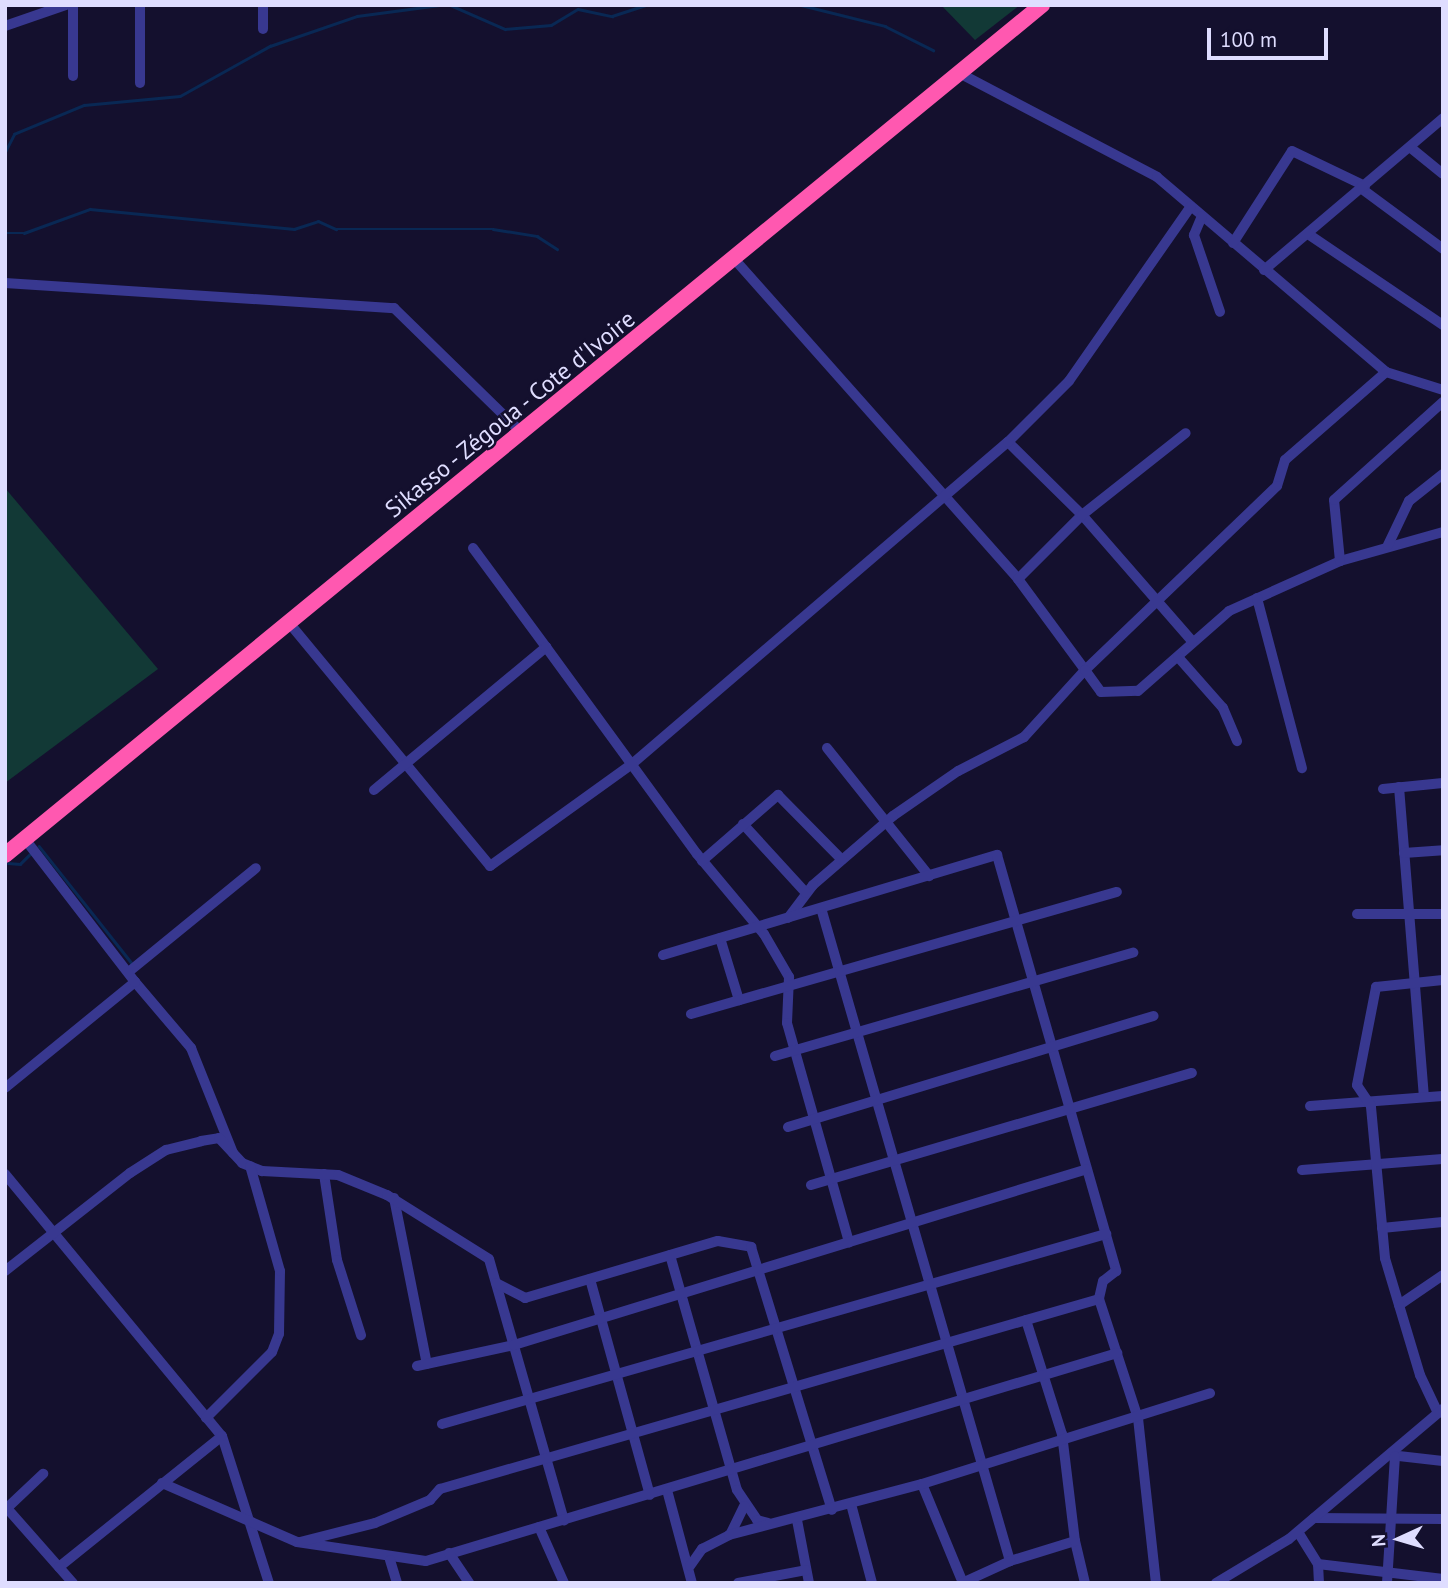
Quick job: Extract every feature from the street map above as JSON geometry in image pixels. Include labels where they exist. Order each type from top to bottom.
[{"type":"highway","name":"Sikasso - Zégoua - Cote d'Ivoire","points":[[5,855],[736,261],[962,75],[1042,5]]},
{"type":"street","points":[[5,26],[66,5]]},
{"type":"street","points":[[73,5],[74,76]]},
{"type":"street","points":[[140,5],[140,83]]},
{"type":"street","points":[[263,5],[263,29]]},
{"type":"street","points":[[962,75],[1157,177],[1386,372],[1443,390]]},
{"type":"street","points":[[1264,270],[1364,188],[1443,118]]},
{"type":"street","points":[[1411,148],[1443,174]]},
{"type":"street","points":[[1233,243],[1292,151],[1364,188],[1443,248]]},
{"type":"street","points":[[290,624],[490,866],[632,764],[1008,442],[1069,382],[1191,206]]},
{"type":"street","points":[[1202,216],[1194,235],[1220,312]]},
{"type":"street","points":[[1308,233],[1443,325]]},
{"type":"street","points":[[736,261],[1018,579],[1101,692],[1116,695],[1138,691],[1229,611],[1340,561],[1443,531]]},
{"type":"street","points":[[5,283],[394,308],[522,433]]},
{"type":"street","points":[[788,918],[806,893],[886,822],[958,771],[1024,737],[1085,670],[1277,485],[1285,460],[1386,372]]},
{"type":"street","points":[[1340,561],[1334,500],[1443,402]]},
{"type":"street","points":[[1018,579],[1082,514],[1186,433]]},
{"type":"street","points":[[1008,442],[1082,514],[1192,641]]},
{"type":"street","points":[[1388,545],[1409,501],[1443,474]]},
{"type":"street","points":[[473,548],[702,861],[758,927],[788,986],[787,1023],[849,1242]]},
{"type":"street","points":[[1257,598],[1302,768]]},
{"type":"street","points":[[374,790],[546,647]]},
{"type":"street","points":[[1178,657],[1223,708],[1237,741]]},
{"type":"street","points":[[827,747],[929,876]]},
{"type":"street","points":[[1383,789],[1443,783]]},
{"type":"street","points":[[1399,787],[1424,1097]]},
{"type":"street","points":[[702,861],[774,797],[785,796],[842,860]]},
{"type":"street","points":[[743,824],[806,893]]},
{"type":"street","points":[[25,839],[191,1048],[220,1107],[233,1153]]},
{"type":"street","points":[[1404,853],[1443,850]]},
{"type":"street","points":[[663,955],[997,855],[1116,1271],[1103,1281],[1099,1299],[1138,1416],[1156,1583]]},
{"type":"street","points":[[5,1088],[256,868]]},
{"type":"street","points":[[691,1014],[1117,892]]},
{"type":"street","points":[[821,908],[1010,1561]]},
{"type":"street","points":[[1357,914],[1409,917],[1443,914]]},
{"type":"street","points":[[720,938],[738,1000]]},
{"type":"street","points":[[775,1056],[1133,953]]},
{"type":"street","points":[[1216,1583],[1298,1532],[1392,1455],[1440,1411],[1399,1305],[1382,1228],[1377,1164],[1358,1067],[1376,986],[1443,980]]},
{"type":"street","points":[[788,1128],[1153,1016]]},
{"type":"street","points":[[811,1185],[1192,1073]]},
{"type":"street","points":[[1310,1106],[1443,1096]]},
{"type":"street","points":[[5,1271],[166,1150],[219,1138],[250,1166],[324,1174],[394,1198],[489,1259],[564,1520]]},
{"type":"street","points":[[1302,1170],[1443,1159]]},
{"type":"street","points":[[206,1418],[272,1352],[279,1334],[280,1271],[250,1166]]},
{"type":"street","points":[[394,1198],[422,1365],[514,1345],[1087,1169]]},
{"type":"street","points":[[5,1174],[222,1436],[239,1496],[254,1521],[270,1583]]},
{"type":"street","points":[[324,1174],[337,1260],[361,1335]]},
{"type":"street","points":[[1382,1228],[1443,1222]]},
{"type":"street","points":[[442,1424],[1106,1234]]},
{"type":"street","points":[[496,1283],[525,1298],[718,1241],[751,1247],[832,1510]]},
{"type":"street","points":[[670,1255],[711,1413],[744,1506],[771,1524]]},
{"type":"street","points":[[1399,1305],[1443,1275]]},
{"type":"street","points":[[590,1279],[650,1495]]},
{"type":"street","points":[[297,1542],[375,1523],[430,1500],[440,1489],[634,1437],[1099,1299]]},
{"type":"street","points":[[1027,1320],[1063,1440],[1075,1541],[1085,1583]]},
{"type":"street","points":[[162,1483],[297,1542],[390,1559],[426,1561],[732,1472],[1117,1353]]},
{"type":"street","points":[[690,1566],[702,1549],[729,1535],[797,1520],[922,1484],[1210,1393]]},
{"type":"street","points":[[59,1567],[222,1436]]},
{"type":"street","points":[[1392,1455],[1443,1461]]},
{"type":"street","points":[[1387,1578],[1394,1515],[1392,1455]]},
{"type":"street","points":[[43,1474],[6,1507],[73,1583]]},
{"type":"street","points":[[922,1484],[961,1581],[1010,1561],[1075,1541]]},
{"type":"street","points":[[667,1490],[690,1566],[692,1583]]},
{"type":"street","points":[[851,1504],[872,1583]]},
{"type":"street","points":[[729,1535],[744,1506]]},
{"type":"street","points":[[1314,1518],[1394,1515],[1443,1519]]},
{"type":"street","points":[[797,1520],[808,1583]]},
{"type":"street","points":[[539,1527],[564,1583]]},
{"type":"street","points":[[1298,1532],[1318,1564],[1319,1583]]},
{"type":"street","points":[[449,1553],[469,1583]]},
{"type":"street","points":[[390,1559],[397,1583]]},
{"type":"street","points":[[1318,1564],[1387,1578],[1443,1579]]},
{"type":"street","points":[[738,1583],[806,1570]]},
{"type":"green space","points":[[941,5],[1020,5],[975,40]]},
{"type":"green space","points":[[5,488],[158,669],[5,783]]},
{"type":"waterway","points":[[5,152],[14,134],[84,105],[180,96],[270,46],[357,16],[439,5]]},
{"type":"waterway","points":[[450,5],[505,29],[551,25],[578,9],[612,16],[645,5]]},
{"type":"waterway","points":[[801,5],[885,26],[933,50]]},
{"type":"waterway","points":[[5,233],[24,233],[90,209],[294,229],[318,221],[336,229],[493,229],[537,236],[557,249]]},
{"type":"waterway","points":[[39,846],[131,962]]},
{"type":"waterway","points":[[8,863],[20,864],[29,855]]}]
